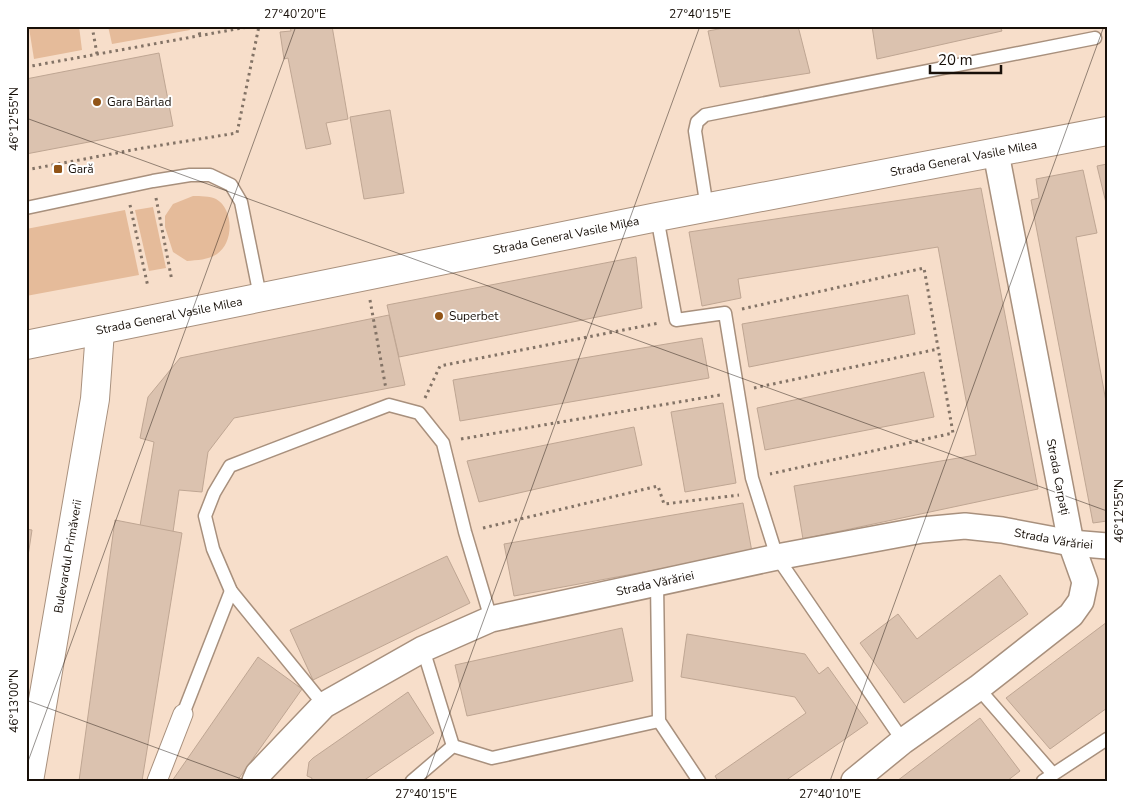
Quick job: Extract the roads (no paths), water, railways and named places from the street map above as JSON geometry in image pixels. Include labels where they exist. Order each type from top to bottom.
[{"type":"main road","name":"Strada General Vasile Milea","points":[[26,345],[260,296],[657,217],[1107,131]]},
{"type":"main road","name":"Bulevardul Primăverii","points":[[28,781],[95,399],[100,331]]},
{"type":"street","name":"Strada Carpați","points":[[854,781],[903,741],[978,688],[1071,615],[1082,601],[1085,582],[1071,543],[996,153]]},
{"type":"street","name":"Strada Vărăriei","points":[[255,781],[258,774],[324,705],[423,649],[491,619],[777,557],[922,530],[965,526],[1002,530],[1071,543],[1107,546]]},
{"type":"street","points":[[157,781],[183,714]]},
{"type":"lane","points":[[707,208],[695,130],[697,122],[705,115],[1096,38]]},
{"type":"lane","points":[[26,208],[153,181],[190,175],[210,175],[231,186],[241,202],[260,296]]},
{"type":"lane","points":[[657,217],[676,320],[724,313],[739,391],[752,478],[777,557],[903,741]]},
{"type":"lane","points":[[324,705],[231,592],[213,549],[205,516],[214,493],[230,466],[389,405],[419,412],[443,442],[465,532],[491,619]]},
{"type":"lane","points":[[657,583],[659,720],[700,781]]},
{"type":"lane","points":[[183,714],[231,592]]},
{"type":"lane","points":[[423,649],[453,746]]},
{"type":"lane","points":[[978,688],[1048,777],[1107,739]]},
{"type":"lane","points":[[453,746],[492,758],[659,720]]},
{"type":"lane","points":[[412,781],[453,746]]},
{"type":"place","name":"Gara Bârlad","points":[[97,102]]},
{"type":"place","name":"Gară","points":[[58,169]]},
{"type":"place","name":"Superbet","points":[[439,316]]}]
